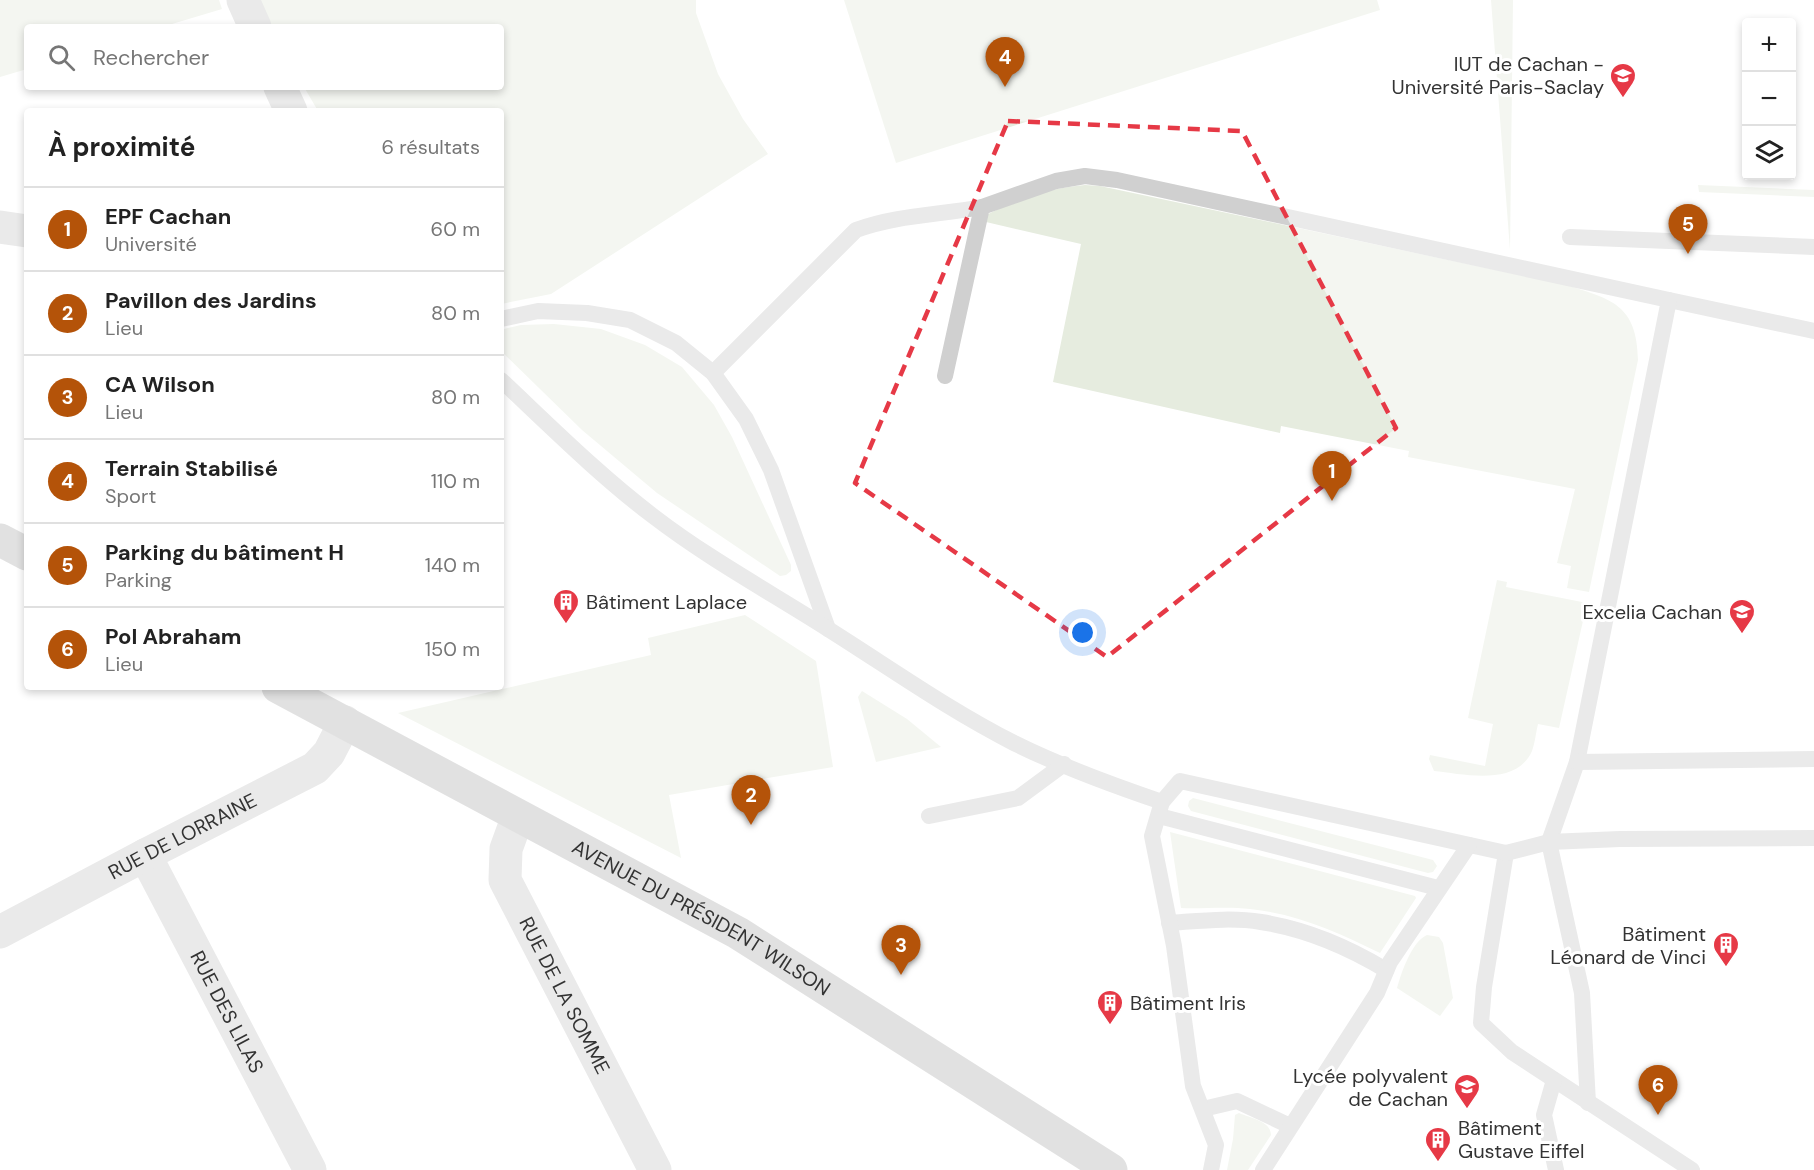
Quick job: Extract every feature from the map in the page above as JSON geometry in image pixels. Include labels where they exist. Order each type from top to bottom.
[{"type":"street","points":[[243,0],[254,24]]},
{"type":"street","points":[[281,90],[290,108]]},
{"type":"street","points":[[0,227],[24,231]]},
{"type":"street","points":[[0,540],[24,552]]},
{"type":"street","name":"AVENUE DU PRÉSIDENT WILSON","points":[[284,690],[738,933],[1111,1170]]},
{"type":"street","name":"RUE DE LORRAINE","points":[[0,932],[315,768],[329,753],[345,722]]},
{"type":"street","name":"RUE DE LA SOMME","points":[[518,816],[506,849],[505,880],[655,1170]]},
{"type":"street","name":"RUE DES LILAS","points":[[145,855],[310,1170]]},
{"type":"lane","points":[[713,373],[856,230],[881,221],[952,213],[981,207],[1056,181],[1085,176],[1117,180],[1814,331]]},
{"type":"lane","points":[[945,376],[981,207]]},
{"type":"lane","points":[[1570,237],[1814,247]]},
{"type":"lane","points":[[1588,1103],[1582,993],[1549,842],[1577,762],[1669,300]]},
{"type":"lane","points":[[504,318],[538,311],[587,313],[630,321],[676,343],[713,373],[746,419],[771,470],[828,629]]},
{"type":"lane","points":[[504,383],[594,468],[654,517],[728,569],[828,629],[926,694],[1015,744],[1113,785],[1160,809],[1438,888]]},
{"type":"lane","points":[[1577,762],[1814,759]]},
{"type":"lane","points":[[929,816],[1018,798],[1064,764]]},
{"type":"lane","points":[[1211,1170],[1216,1145],[1193,1086],[1169,923],[1152,836],[1160,809],[1180,781],[1506,853],[1549,842],[1620,839],[1814,838]]},
{"type":"lane","points":[[1263,1170],[1377,993],[1386,970],[1438,888],[1469,845]]},
{"type":"lane","points":[[1506,853],[1484,987],[1481,1023],[1512,1052],[1692,1170]]},
{"type":"lane","points":[[1169,923],[1218,920],[1260,921],[1308,932],[1386,970]]},
{"type":"lane","points":[[1554,1080],[1544,1115],[1556,1170]]},
{"type":"lane","points":[[1203,1109],[1237,1101],[1290,1126]]},
{"type":"highlighted area","points":[[1008,121],[1242,131],[1396,428],[1107,657],[855,483]]},
{"type":"shaded area","points":[[0,0],[219,0],[222,9],[172,24],[24,24],[24,70],[0,77]]},
{"type":"shaded area","points":[[257,0],[696,0],[696,13],[718,74],[743,119],[768,154],[551,294],[504,303],[504,108],[316,108],[306,90],[504,90],[504,24],[269,24]]},
{"type":"shaded area","points":[[844,0],[1377,0],[1380,10],[896,163]]},
{"type":"shaded area","points":[[1491,0],[1513,0],[1510,250]]},
{"type":"shaded area","points":[[1085,185],[1100,186],[1566,285],[1597,295],[1619,307],[1633,327],[1638,360],[1589,592],[1567,588],[1571,566],[1557,563],[1575,489],[1408,457],[1409,451],[1281,426],[1280,433],[1053,382],[1081,244],[986,222],[986,215],[1034,195]]},
{"type":"shaded area","points":[[1698,185],[1814,190],[1814,197],[1699,192]]},
{"type":"shaded area","points":[[554,324],[601,329],[645,345],[682,367],[714,405],[732,437],[791,565],[791,571],[780,576],[657,493],[582,430],[504,354],[504,329],[521,325]]},
{"type":"shaded area","points":[[1497,580],[1507,582],[1506,587],[1587,603],[1559,728],[1538,724],[1532,751],[1514,770],[1488,776],[1434,771],[1429,759],[1430,755],[1485,766],[1493,724],[1468,718]]},
{"type":"shaded area","points":[[745,615],[816,661],[833,767],[669,795],[681,858],[398,713],[651,655],[648,638]]},
{"type":"shaded area","points":[[862,691],[907,719],[941,747],[876,762],[858,697]]},
{"type":"shaded area","points":[[1193,798],[1433,860],[1437,866],[1433,872],[1428,873],[1191,811],[1188,806],[1189,801]]},
{"type":"shaded area","points":[[1170,832],[1416,898],[1380,953],[1333,931],[1268,911],[1241,908],[1181,908]]},
{"type":"shaded area","points":[[1427,935],[1439,937],[1443,943],[1453,998],[1440,1016],[1397,988],[1412,950]]},
{"type":"shaded area","points":[[1239,1113],[1264,1123],[1268,1126],[1271,1135],[1248,1170],[1227,1170],[1235,1115]]},
{"type":"place","name":"Terrain Stabilisé","points":[[1005,87]]},
{"type":"place","name":"IUT de Cachan - Université Paris-Saclay","points":[[1623,99]]},
{"type":"place","name":"Parking du bâtiment H","points":[[1688,254]]},
{"type":"place","name":"EPF Cachan","points":[[1332,501]]},
{"type":"place","name":"Bâtiment Laplace","points":[[566,625]]},
{"type":"place","name":"Excelia Cachan","points":[[1742,635]]},
{"type":"place","name":"Pavillon des Jardins","points":[[751,825]]},
{"type":"place","name":"Bâtiment Léonard de Vinci","points":[[1726,968]]},
{"type":"place","name":"CA Wilson","points":[[901,975]]},
{"type":"place","name":"Bâtiment Iris","points":[[1110,1026]]},
{"type":"place","name":"Lycée polyvalent de Cachan","points":[[1467,1110]]},
{"type":"place","name":"Pol Abraham","points":[[1658,1115]]},
{"type":"place","name":"Bâtiment Gustave Eiffel","points":[[1438,1163]]}]
